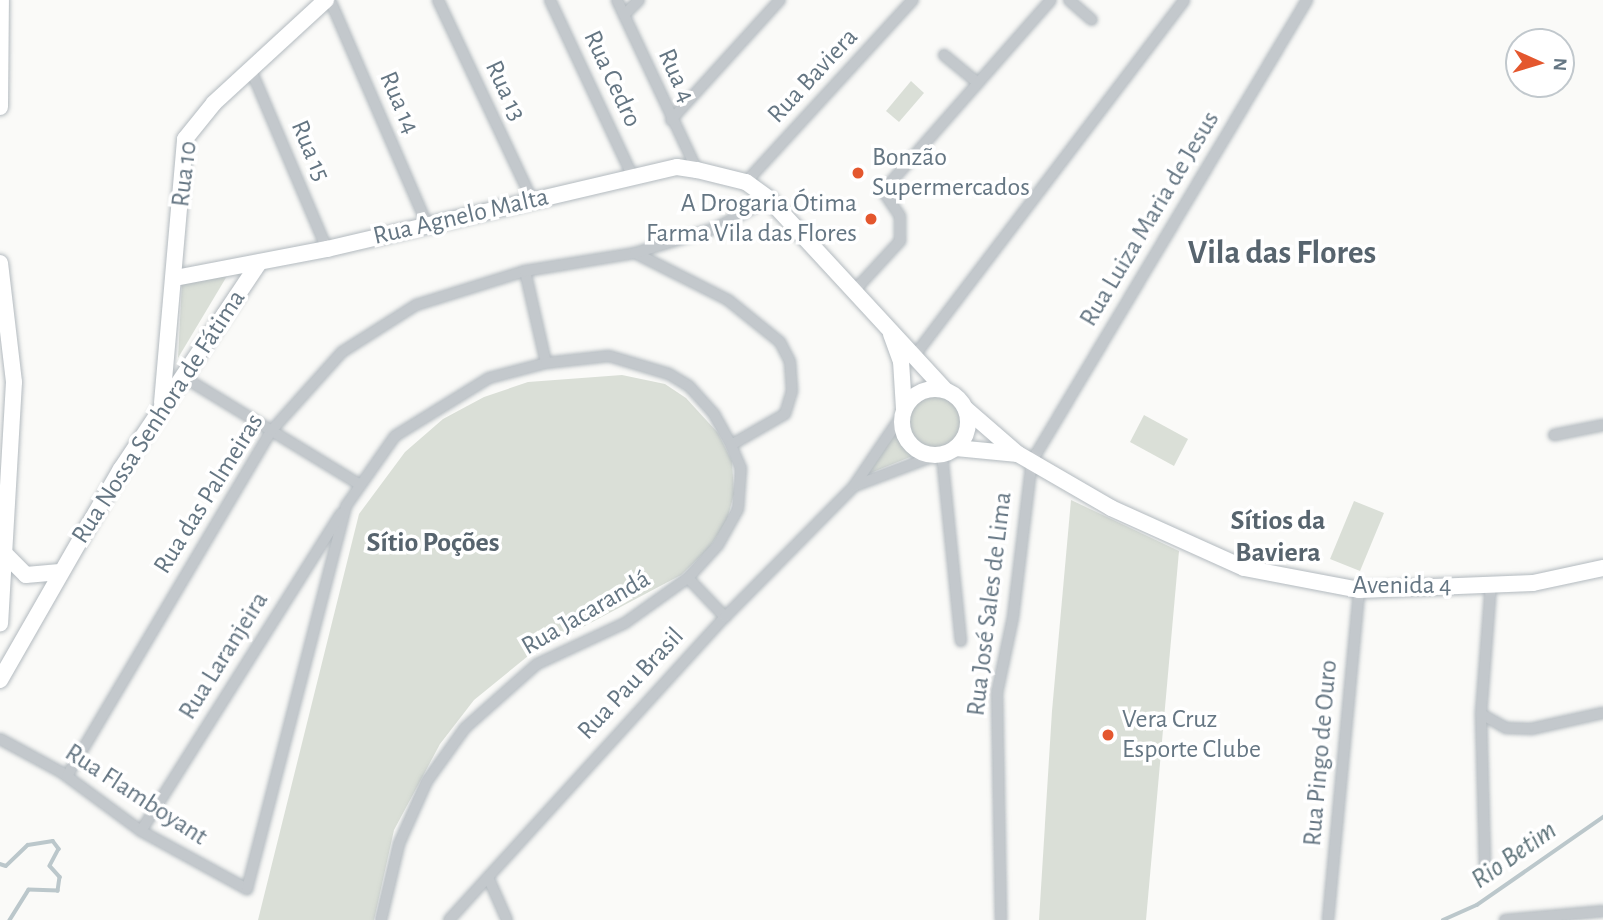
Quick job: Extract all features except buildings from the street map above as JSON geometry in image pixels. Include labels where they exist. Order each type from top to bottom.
[{"type":"street","points":[[0,107],[1,0]]},
{"type":"street","name":"Rua 10","points":[[161,405],[175,278],[185,139],[196,121],[328,0]]},
{"type":"street","name":"Rua 14","points":[[328,0],[427,224]]},
{"type":"street","name":"Rua 13","points":[[438,0],[532,201]]},
{"type":"street","name":"Rua Cedro","points":[[550,0],[633,177]]},
{"type":"street","name":"Rua 4","points":[[617,0],[671,120],[697,170]]},
{"type":"street","points":[[624,15],[639,0]]},
{"type":"street","points":[[671,120],[780,0]]},
{"type":"street","name":"Rua Baviera","points":[[746,182],[913,0]]},
{"type":"street","points":[[1069,0],[1092,20]]},
{"type":"street","points":[[903,378],[915,355],[1184,0]]},
{"type":"street","name":"Rua Luiza Maria de Jesus","points":[[1025,458],[1307,0]]},
{"type":"street","points":[[855,290],[900,242],[900,216],[883,191],[1047,1]]},
{"type":"street","points":[[944,55],[978,83]]},
{"type":"street","name":"Rua 15","points":[[251,70],[327,249]]},
{"type":"street","name":"Rua Agnelo Malta","points":[[175,278],[260,264],[677,167],[746,182]]},
{"type":"street","points":[[746,182],[769,199],[945,390],[966,409],[967,433],[944,453]]},
{"type":"street","name":"Rua das Palmeiras","points":[[67,776],[272,430],[342,352],[416,305],[525,271],[635,253],[716,228],[769,199]]},
{"type":"street","points":[[635,253],[728,300],[780,342],[790,362],[792,391],[785,414],[731,445]]},
{"type":"street","points":[[0,263],[14,382],[6,434],[6,555],[0,624]]},
{"type":"street","name":"Rua Nossa Senhora de Fátima","points":[[0,680],[60,572],[161,405],[260,264]]},
{"type":"street","points":[[525,271],[546,363]]},
{"type":"street","points":[[885,323],[903,378],[903,412],[909,443],[944,453]]},
{"type":"street","name":"Rua Jacarandá","points":[[247,889],[346,506],[395,436],[450,398],[489,378],[546,363],[608,356],[669,374],[689,386],[713,414],[731,445],[741,468],[738,509],[718,545],[688,578],[625,623],[537,664],[465,728],[427,781],[399,844],[381,920]]},
{"type":"street","points":[[182,376],[359,484]]},
{"type":"street","points":[[903,412],[918,393],[945,390]]},
{"type":"street","name":"Avenida 4","points":[[966,409],[1025,458],[1111,508],[1236,566],[1359,590],[1533,583],[1603,568]]},
{"type":"street","name":"Rua Pau Brasil","points":[[449,920],[725,617],[854,486],[903,412]]},
{"type":"street","points":[[1554,435],[1603,425]]},
{"type":"street","points":[[944,453],[961,641]]},
{"type":"street","name":"Avenida 4","points":[[944,453],[1025,458]]},
{"type":"street","name":"Rua Pau Brasil","points":[[854,486],[944,453]]},
{"type":"street","name":"Rua José Sales de Lima","points":[[1001,920],[997,693],[1013,617],[1025,458]]},
{"type":"street","name":"Rua Laranjeira","points":[[141,831],[346,506]]},
{"type":"street","name":"Rua Nossa Senhora de Fátima","points":[[6,555],[26,575],[60,572]]},
{"type":"street","points":[[688,578],[725,617]]},
{"type":"street","points":[[1485,865],[1481,714],[1492,584]]},
{"type":"street","name":"Rua Pingo de Ouro","points":[[1328,920],[1359,590]]},
{"type":"street","points":[[1481,714],[1506,728],[1531,729],[1603,713]]},
{"type":"street","name":"Rua Flamboyant","points":[[0,739],[67,776],[141,831],[247,889]]},
{"type":"street","points":[[488,877],[507,920]]},
{"type":"street","points":[[1505,920],[1522,915],[1603,911]]},
{"type":"shaded area","points":[[911,81],[924,93],[899,122],[886,111]]},
{"type":"shaded area","points":[[227,276],[178,358],[182,283]]},
{"type":"shaded area","points":[[622,375],[665,384],[686,398],[718,433],[732,461],[734,494],[727,520],[709,548],[681,575],[528,656],[474,700],[440,744],[394,830],[374,920],[258,920],[359,514],[405,452],[443,419],[484,397],[528,382]]},
{"type":"shaded area","points":[[935,396],[945,398],[953,404],[959,412],[959,432],[953,440],[945,446],[935,448],[925,446],[917,440],[911,432],[909,422],[911,412],[917,404],[925,398]]},
{"type":"shaded area","points":[[1144,415],[1188,439],[1174,466],[1130,442]]},
{"type":"shaded area","points":[[896,431],[902,446],[915,455],[868,474]]},
{"type":"shaded area","name":"Vera Cruz Esporte Clube","points":[[1071,500],[1179,551],[1146,920],[1039,920],[1052,711]]},
{"type":"shaded area","points":[[1354,501],[1384,513],[1360,571],[1330,559]]},
{"type":"waterway","name":"Rio Betim","points":[[1443,920],[1477,905],[1603,817]]},
{"type":"waterway","name":"Rio Betim","points":[[0,864],[6,866],[28,845],[53,841],[59,849],[50,866],[60,877],[58,891],[29,890],[10,920]]},
{"type":"place","name":"Bonzão Supermercados","points":[[858,173]]},
{"type":"place","name":"A Drogaria Ótima Farma Vila das Flores","points":[[871,219]]},
{"type":"place","name":"Vera Cruz Esporte Clube","points":[[1108,735]]},
{"type":"district","name":"Vila das Flores","points":[[1282,254]]},
{"type":"district","name":"Sítios da Baviera","points":[[1278,537]]},
{"type":"district","name":"Sítio Poções","points":[[433,543]]}]
